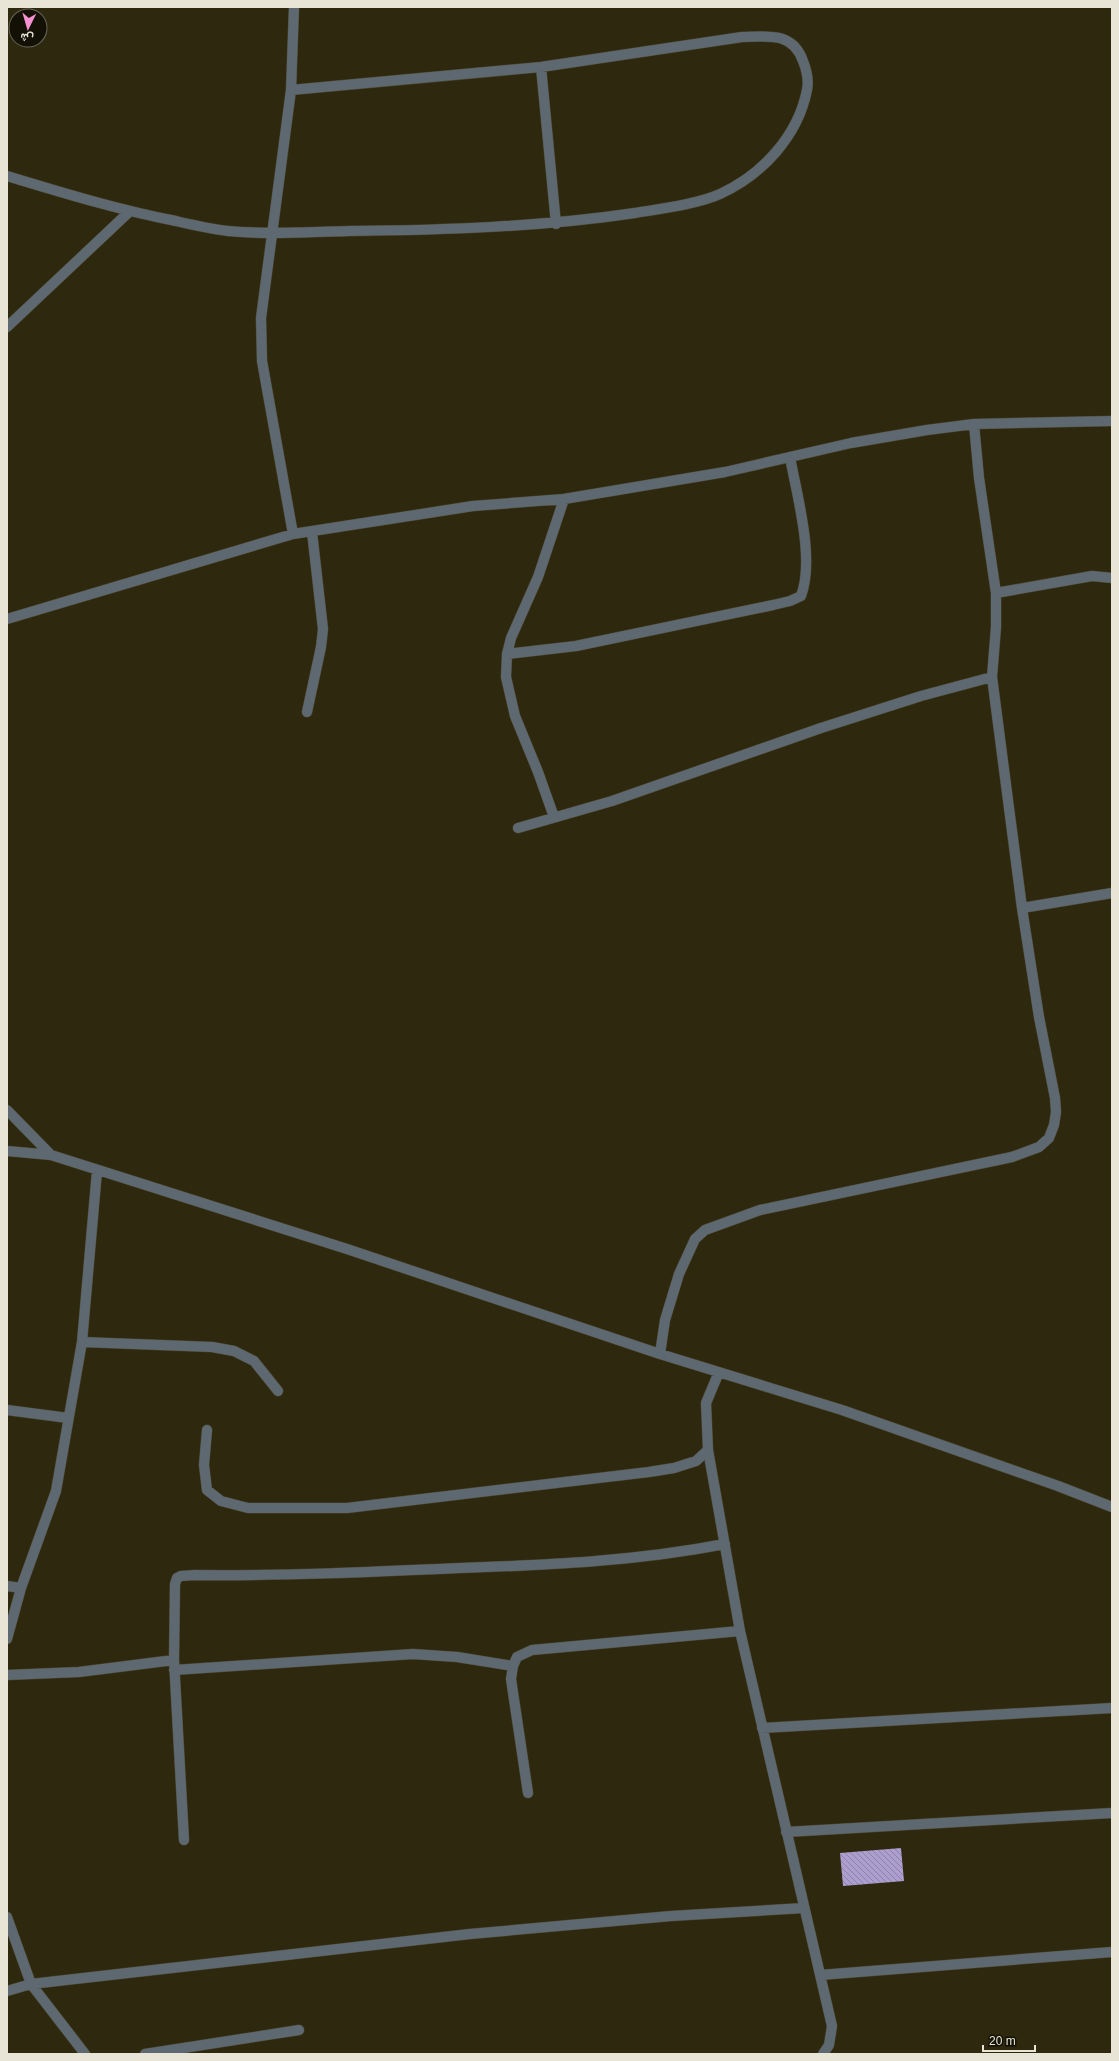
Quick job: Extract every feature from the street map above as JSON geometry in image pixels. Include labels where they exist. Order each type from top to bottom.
[{"type":"street","points":[[293,534],[262,361],[261,318],[271,232],[291,90],[294,7]]},
{"type":"street","points":[[7,176],[129,212],[212,229],[271,232],[378,231],[556,224],[669,208],[719,195],[752,176],[774,155],[800,114],[808,88],[807,73],[801,55],[789,41],[770,36],[742,37],[541,67],[291,90]]},
{"type":"street","points":[[541,67],[556,224]]},
{"type":"street","points":[[7,327],[129,212]]},
{"type":"street","points":[[7,619],[293,534],[473,506],[564,499],[725,472],[850,443],[927,430],[974,424],[1112,421]]},
{"type":"street","points":[[660,1354],[665,1320],[679,1274],[695,1239],[705,1230],[760,1210],[1012,1157],[1039,1147],[1049,1138],[1054,1125],[1055,1098],[1039,1018],[1022,908],[992,676],[996,627],[996,594],[978,478],[974,424]]},
{"type":"street","points":[[507,654],[576,646],[784,603],[801,596],[807,565],[800,507],[790,457]]},
{"type":"street","points":[[554,817],[538,772],[515,716],[506,677],[507,654],[511,638],[538,577],[564,499]]},
{"type":"street","points":[[307,712],[321,647],[323,629],[312,532]]},
{"type":"street","points":[[996,594],[1092,576],[1112,578]]},
{"type":"street","points":[[518,828],[612,801],[821,728],[921,696],[992,676]]},
{"type":"street","points":[[1022,908],[1112,893]]},
{"type":"street","points":[[7,1110],[51,1155]]},
{"type":"street","points":[[7,1151],[51,1155],[97,1171],[347,1249],[660,1354],[842,1410],[1058,1486],[1112,1507]]},
{"type":"street","points":[[7,1639],[21,1588],[56,1491],[82,1342],[97,1171]]},
{"type":"street","points":[[82,1342],[212,1347],[234,1351],[254,1361],[278,1391]]},
{"type":"street","points":[[719,1372],[706,1403],[708,1450],[740,1631],[832,2026],[829,2045],[822,2054]]},
{"type":"street","points":[[7,1410],[68,1418]]},
{"type":"street","points":[[207,1430],[204,1465],[207,1490],[221,1501],[248,1508],[347,1508],[560,1484],[674,1468],[696,1460],[708,1450]]},
{"type":"street","points":[[184,1840],[174,1665],[175,1584],[177,1578],[181,1576],[291,1576],[594,1561],[671,1555],[725,1544]]},
{"type":"street","points":[[7,1586],[21,1588]]},
{"type":"street","points":[[528,1793],[511,1679],[513,1666],[517,1657],[532,1650],[740,1631]]},
{"type":"street","points":[[7,1676],[174,1665],[413,1654],[457,1657],[513,1666]]},
{"type":"street","points":[[762,1728],[1112,1708]]},
{"type":"street","points":[[786,1832],[1112,1813]]},
{"type":"street","points":[[7,1991],[30,1984],[470,1934],[679,1916],[804,1908]]},
{"type":"street","points":[[7,1917],[30,1984],[85,2054]]},
{"type":"street","points":[[820,1975],[1112,1952]]},
{"type":"street","points":[[145,2054],[299,2030]]},
{"type":"building","points":[[901,1848],[904,1881],[843,1886],[840,1853]]}]
